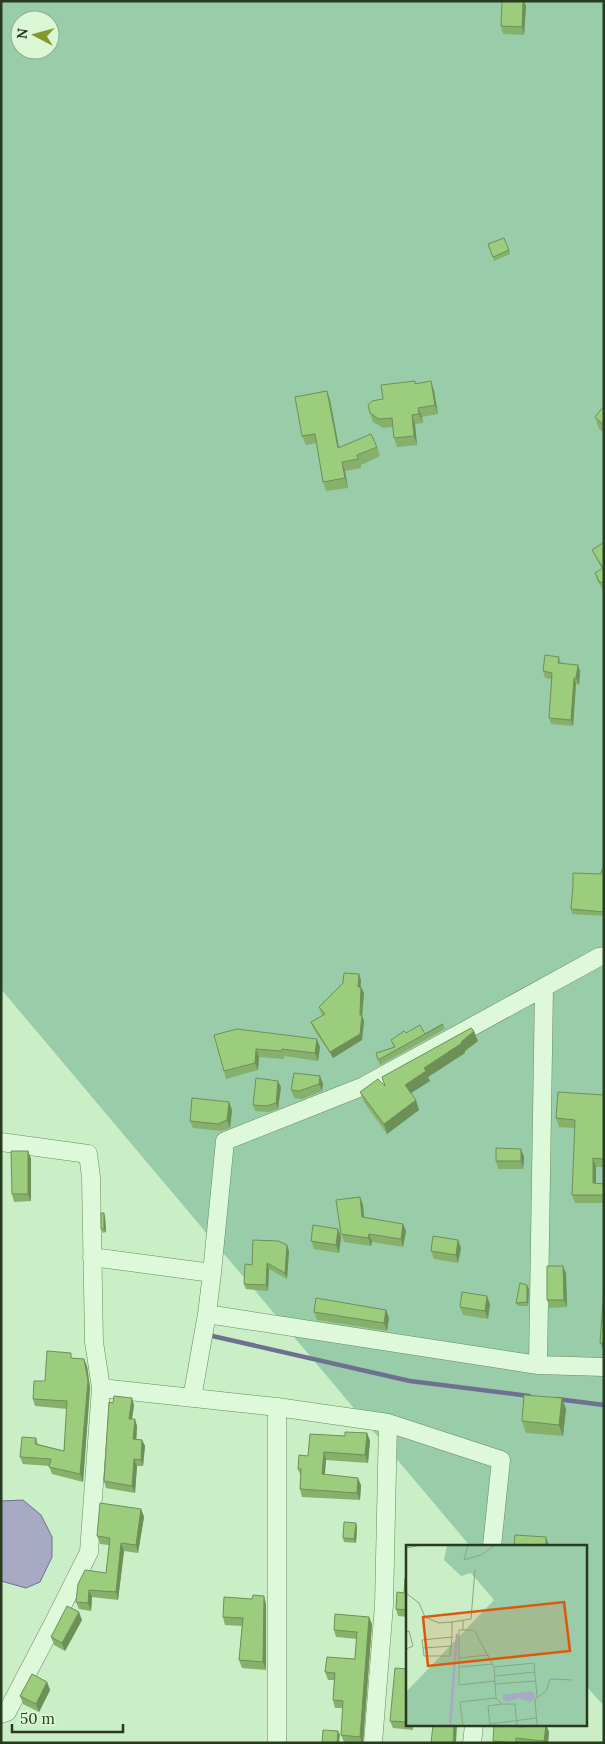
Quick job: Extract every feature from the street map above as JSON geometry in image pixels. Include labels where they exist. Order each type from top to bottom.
[{"type":"street","points":[[192,1398],[212,1273],[225,1140],[364,1086],[599,957],[604,956]]},
{"type":"street","points":[[538,1365],[544,988]]},
{"type":"street","points":[[1,1142],[88,1154],[91,1177],[94,1342],[101,1388],[89,1552],[54,1624],[7,1712],[1,1714]]},
{"type":"street","points":[[92,1257],[212,1273]]},
{"type":"street","points":[[206,1314],[538,1365],[604,1367]]},
{"type":"street","points":[[101,1388],[277,1407],[388,1423],[502,1460],[492,1545]]},
{"type":"street","points":[[277,1407],[277,1743]]},
{"type":"street","points":[[373,1743],[384,1605],[388,1423]]},
{"type":"street","points":[[472,1743],[474,1726]]},
{"type":"green space","points":[[1,1],[604,1],[604,1706],[588,1688],[588,1545],[469,1545],[1,989]]},
{"type":"water","points":[[23,1500],[41,1515],[52,1537],[52,1557],[40,1582],[26,1588],[1,1581],[1,1501]]},
{"type":"building","points":[[502,1],[523,1],[522,27],[501,26]]},
{"type":"building","points":[[504,238],[509,250],[493,257],[488,244]]},
{"type":"building","points":[[415,381],[415,384],[431,381],[435,405],[418,408],[419,414],[412,415],[414,436],[394,438],[392,418],[379,419],[370,413],[368,405],[372,401],[383,399],[381,385]]},
{"type":"building","points":[[327,391],[338,448],[371,434],[377,447],[357,455],[358,459],[342,462],[345,478],[323,482],[315,434],[302,436],[295,397]]},
{"type":"building","points":[[604,406],[604,425],[595,417]]},
{"type":"building","points":[[604,542],[604,581],[600,583],[595,573],[603,568],[592,550]]},
{"type":"building","points":[[545,655],[559,657],[558,663],[578,665],[576,678],[574,678],[571,720],[549,718],[552,673],[543,671]]},
{"type":"building","points":[[602,869],[604,869],[604,912],[571,909],[573,873],[601,874]]},
{"type":"building","points":[[344,973],[359,974],[358,987],[361,987],[360,1015],[362,1015],[360,1034],[330,1052],[311,1022],[325,1014],[319,1007],[343,983]]},
{"type":"building","points":[[420,1025],[425,1034],[378,1060],[376,1053],[395,1047],[391,1040],[404,1031],[406,1033]]},
{"type":"building","points":[[471,1028],[474,1031],[462,1043],[424,1068],[426,1071],[405,1085],[416,1100],[384,1124],[360,1092],[378,1079],[385,1086],[382,1077]]},
{"type":"building","points":[[237,1029],[317,1039],[315,1053],[282,1049],[281,1051],[256,1049],[255,1063],[224,1071],[214,1035]]},
{"type":"building","points":[[294,1073],[320,1076],[319,1084],[299,1091],[291,1090]]},
{"type":"building","points":[[256,1078],[278,1081],[276,1103],[266,1106],[253,1105]]},
{"type":"building","points":[[558,1092],[604,1095],[604,1159],[593,1158],[593,1183],[604,1184],[604,1195],[572,1195],[575,1120],[556,1118]]},
{"type":"building","points":[[192,1098],[229,1102],[227,1120],[218,1124],[190,1121]]},
{"type":"building","points":[[496,1148],[521,1149],[521,1161],[496,1161]]},
{"type":"building","points":[[11,1151],[28,1151],[28,1194],[12,1194]]},
{"type":"building","points":[[360,1197],[362,1217],[403,1224],[401,1239],[369,1234],[368,1238],[341,1234],[336,1200]]},
{"type":"building","points":[[101,1213],[104,1213],[104,1229],[101,1229]]},
{"type":"building","points":[[313,1225],[338,1229],[336,1245],[311,1241]]},
{"type":"building","points":[[433,1236],[458,1240],[456,1255],[431,1251]]},
{"type":"building","points":[[253,1240],[278,1241],[287,1245],[285,1273],[267,1263],[266,1285],[244,1284],[245,1264],[252,1265]]},
{"type":"building","points":[[547,1266],[563,1266],[564,1300],[547,1300]]},
{"type":"building","points":[[520,1283],[527,1285],[527,1302],[516,1303]]},
{"type":"building","points":[[604,1287],[604,1343],[600,1343]]},
{"type":"building","points":[[462,1292],[487,1296],[485,1311],[460,1307]]},
{"type":"building","points":[[316,1298],[386,1310],[384,1323],[314,1312]]},
{"type":"building","points":[[47,1351],[71,1353],[71,1358],[84,1359],[88,1381],[80,1474],[49,1467],[51,1459],[20,1457],[22,1437],[36,1438],[35,1444],[64,1451],[67,1401],[33,1399],[34,1381],[45,1381]]},
{"type":"building","points":[[524,1395],[562,1398],[559,1425],[522,1421]]},
{"type":"building","points":[[114,1396],[132,1398],[129,1419],[135,1419],[133,1439],[142,1440],[141,1460],[134,1459],[132,1486],[104,1481],[109,1402],[113,1403]]},
{"type":"building","points":[[345,1432],[367,1433],[365,1455],[324,1452],[322,1474],[358,1478],[357,1493],[300,1489],[301,1469],[298,1469],[299,1455],[308,1456],[310,1434],[345,1436]]},
{"type":"building","points":[[100,1503],[141,1509],[136,1545],[121,1543],[116,1592],[89,1590],[88,1603],[76,1602],[78,1584],[85,1570],[106,1573],[110,1538],[97,1536]]},
{"type":"building","points":[[344,1522],[356,1523],[354,1539],[343,1538]]},
{"type":"building","points":[[515,1535],[546,1537],[546,1545],[514,1545]]},
{"type":"building","points":[[405,1578],[406,1610],[396,1609],[397,1592],[404,1593]]},
{"type":"building","points":[[253,1595],[264,1596],[263,1662],[239,1660],[243,1618],[223,1617],[224,1597],[252,1599]]},
{"type":"building","points":[[67,1606],[79,1612],[62,1643],[51,1637]]},
{"type":"building","points":[[335,1614],[369,1617],[360,1737],[341,1735],[343,1701],[333,1700],[335,1673],[325,1672],[327,1657],[355,1659],[357,1632],[334,1630]]},
{"type":"building","points":[[395,1668],[406,1669],[406,1722],[390,1721]]},
{"type":"building","points":[[32,1674],[47,1682],[36,1704],[20,1696]]},
{"type":"building","points":[[433,1726],[454,1726],[453,1743],[431,1743]]},
{"type":"building","points":[[494,1726],[546,1726],[544,1741],[516,1738],[516,1743],[493,1741]]},
{"type":"building","points":[[323,1730],[338,1731],[337,1743],[322,1743]]},
{"type":"waterway","points":[[208,1335],[410,1381],[529,1396]]},
{"type":"waterway","points":[[557,1399],[604,1405]]}]
